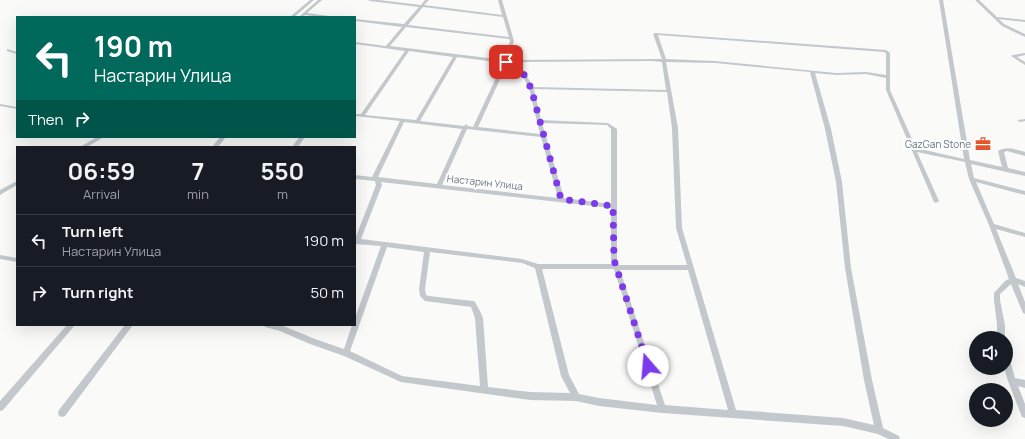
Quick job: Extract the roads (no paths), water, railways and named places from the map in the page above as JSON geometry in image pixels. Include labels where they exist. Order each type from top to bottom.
[{"type":"street","points":[[293,16],[312,0]]},
{"type":"street","points":[[302,16],[320,0]]},
{"type":"street","points":[[370,0],[505,16]]},
{"type":"street","points":[[387,47],[427,0]]},
{"type":"street","points":[[476,128],[506,61],[512,41],[500,0]]},
{"type":"street","points":[[941,0],[967,160],[972,179],[992,225],[1025,311]]},
{"type":"street","points":[[977,0],[1003,25],[1025,36]]},
{"type":"street","points":[[997,18],[1025,21]]},
{"type":"street","points":[[356,20],[511,38]]},
{"type":"street","points":[[733,413],[679,228],[675,128],[664,60],[655,34],[880,50],[888,53],[888,90],[936,201]]},
{"type":"street","points":[[357,43],[516,62],[664,60],[715,62],[844,74],[878,74],[888,77]]},
{"type":"street","points":[[8,50],[16,53]]},
{"type":"street","points":[[362,116],[408,50]]},
{"type":"street","points":[[1025,54],[1013,56],[1025,64]]},
{"type":"street","points":[[417,122],[456,56]]},
{"type":"street","points":[[516,62],[531,88],[561,199]]},
{"type":"street","points":[[812,71],[828,129],[839,182],[848,268],[868,380],[879,430]]},
{"type":"street","points":[[531,88],[669,91]]},
{"type":"street","points":[[0,105],[16,108]]},
{"type":"street","points":[[356,115],[466,126],[543,136]]},
{"type":"street","points":[[404,120],[375,179],[379,185],[356,242],[385,244],[522,261],[538,266],[691,268]]},
{"type":"street","points":[[539,121],[608,124],[614,129],[614,260],[662,409]]},
{"type":"street","points":[[439,186],[466,126]]},
{"type":"street","points":[[85,146],[99,138]]},
{"type":"street","points":[[216,146],[223,138]]},
{"type":"street","points":[[913,149],[1025,174]]},
{"type":"street","points":[[1005,169],[1001,150],[1007,149],[1025,154]]},
{"type":"street","name":"Настарин Улица","points":[[356,177],[613,206]]},
{"type":"street","points":[[972,179],[1025,193]]},
{"type":"street","points":[[0,193],[16,185]]},
{"type":"street","points":[[992,225],[1025,235]]},
{"type":"street","points":[[356,325],[385,244]]},
{"type":"street","points":[[427,249],[422,289],[423,296],[427,299],[473,304],[477,311],[484,389]]},
{"type":"street","points":[[0,257],[16,260]]},
{"type":"street","points":[[538,266],[565,376],[576,397]]},
{"type":"street","points":[[1001,331],[997,293],[1006,283],[1014,280],[1025,284]]},
{"type":"street","points":[[0,407],[70,326]]},
{"type":"street","points":[[62,413],[128,326]]},
{"type":"street","points":[[272,326],[346,353],[401,379],[530,396],[576,397],[599,402],[662,409],[843,422],[879,430],[896,439]]},
{"type":"street","points":[[346,353],[356,326]]},
{"type":"street","points":[[1010,375],[1025,414]]},
{"type":"street","points":[[1012,381],[1025,384]]},
{"type":"place","name":"GazGan Stone","points":[[983,144]]}]
